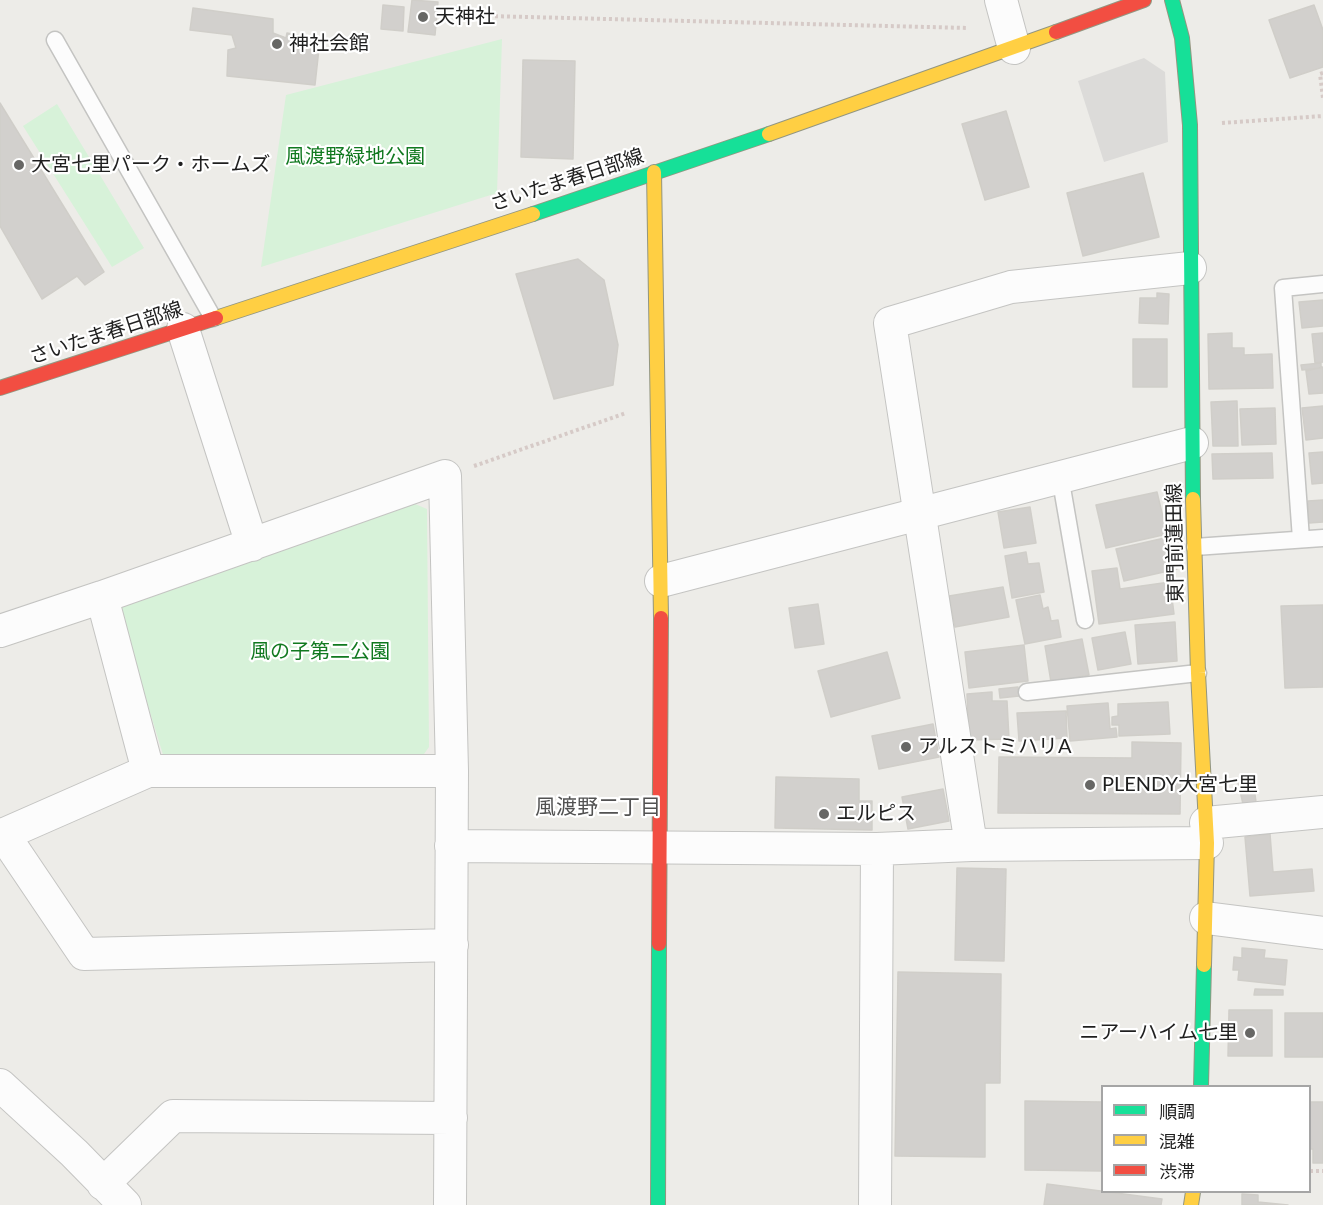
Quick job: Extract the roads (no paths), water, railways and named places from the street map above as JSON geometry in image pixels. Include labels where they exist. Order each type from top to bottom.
[{"type":"main road","name":"さいたま春日部線","points":[[0,388],[654,172],[1008,26],[1144,0]]},
{"type":"main road","name":"東門前蓮田線","points":[[1172,0],[1182,38],[1190,125],[1192,443],[1198,673],[1206,833],[1201,1085]]},
{"type":"main road","points":[[654,172],[661,581],[662,846],[658,1205]]},
{"type":"street","points":[[971,845],[890,323],[1011,287],[1190,268]]},
{"type":"street","points":[[183,329],[252,545]]},
{"type":"street","points":[[661,581],[919,516],[1060,476],[1192,443]]},
{"type":"street","points":[[0,631],[445,476],[452,771],[450,1205]]},
{"type":"street","points":[[102,597],[148,771]]},
{"type":"street","points":[[452,771],[148,771],[2,835],[84,954],[452,945]]},
{"type":"street","points":[[451,846],[877,849],[1206,833],[1323,812]]},
{"type":"street","points":[[875,1205],[877,849]]},
{"type":"street","points":[[1206,918],[1323,933]]},
{"type":"street","points":[[1,1088],[74,1153],[125,1205]]},
{"type":"street","points":[[103,1184],[173,1116],[451,1118]]},
{"type":"lane","points":[[55,40],[213,318]]},
{"type":"lane","points":[[1300,539],[1283,288],[1323,285]]},
{"type":"lane","points":[[1060,476],[1086,620]]},
{"type":"lane","points":[[1195,546],[1323,538]]},
{"type":"lane","points":[[1028,692],[1198,673]]},
{"type":"place","name":"天神社","points":[[423,17]]},
{"type":"place","name":"神社会館","points":[[277,44]]},
{"type":"place","name":"大宮七里パーク・ホームズ","points":[[19,165]]},
{"type":"place","name":"アルストミハリA","points":[[906,747]]},
{"type":"place","name":"PLENDY大宮七里","points":[[1090,785]]},
{"type":"place","name":"エルピス","points":[[824,814]]},
{"type":"place","name":"ニアーハイム七里","points":[[1250,1033]]},
{"type":"district","name":"風渡野二丁目","points":[[598,807]]},
{"type":"park label","name":"風渡野緑地公園","points":[[355,157]]},
{"type":"park label","name":"風の子第二公園","points":[[320,652]]}]
